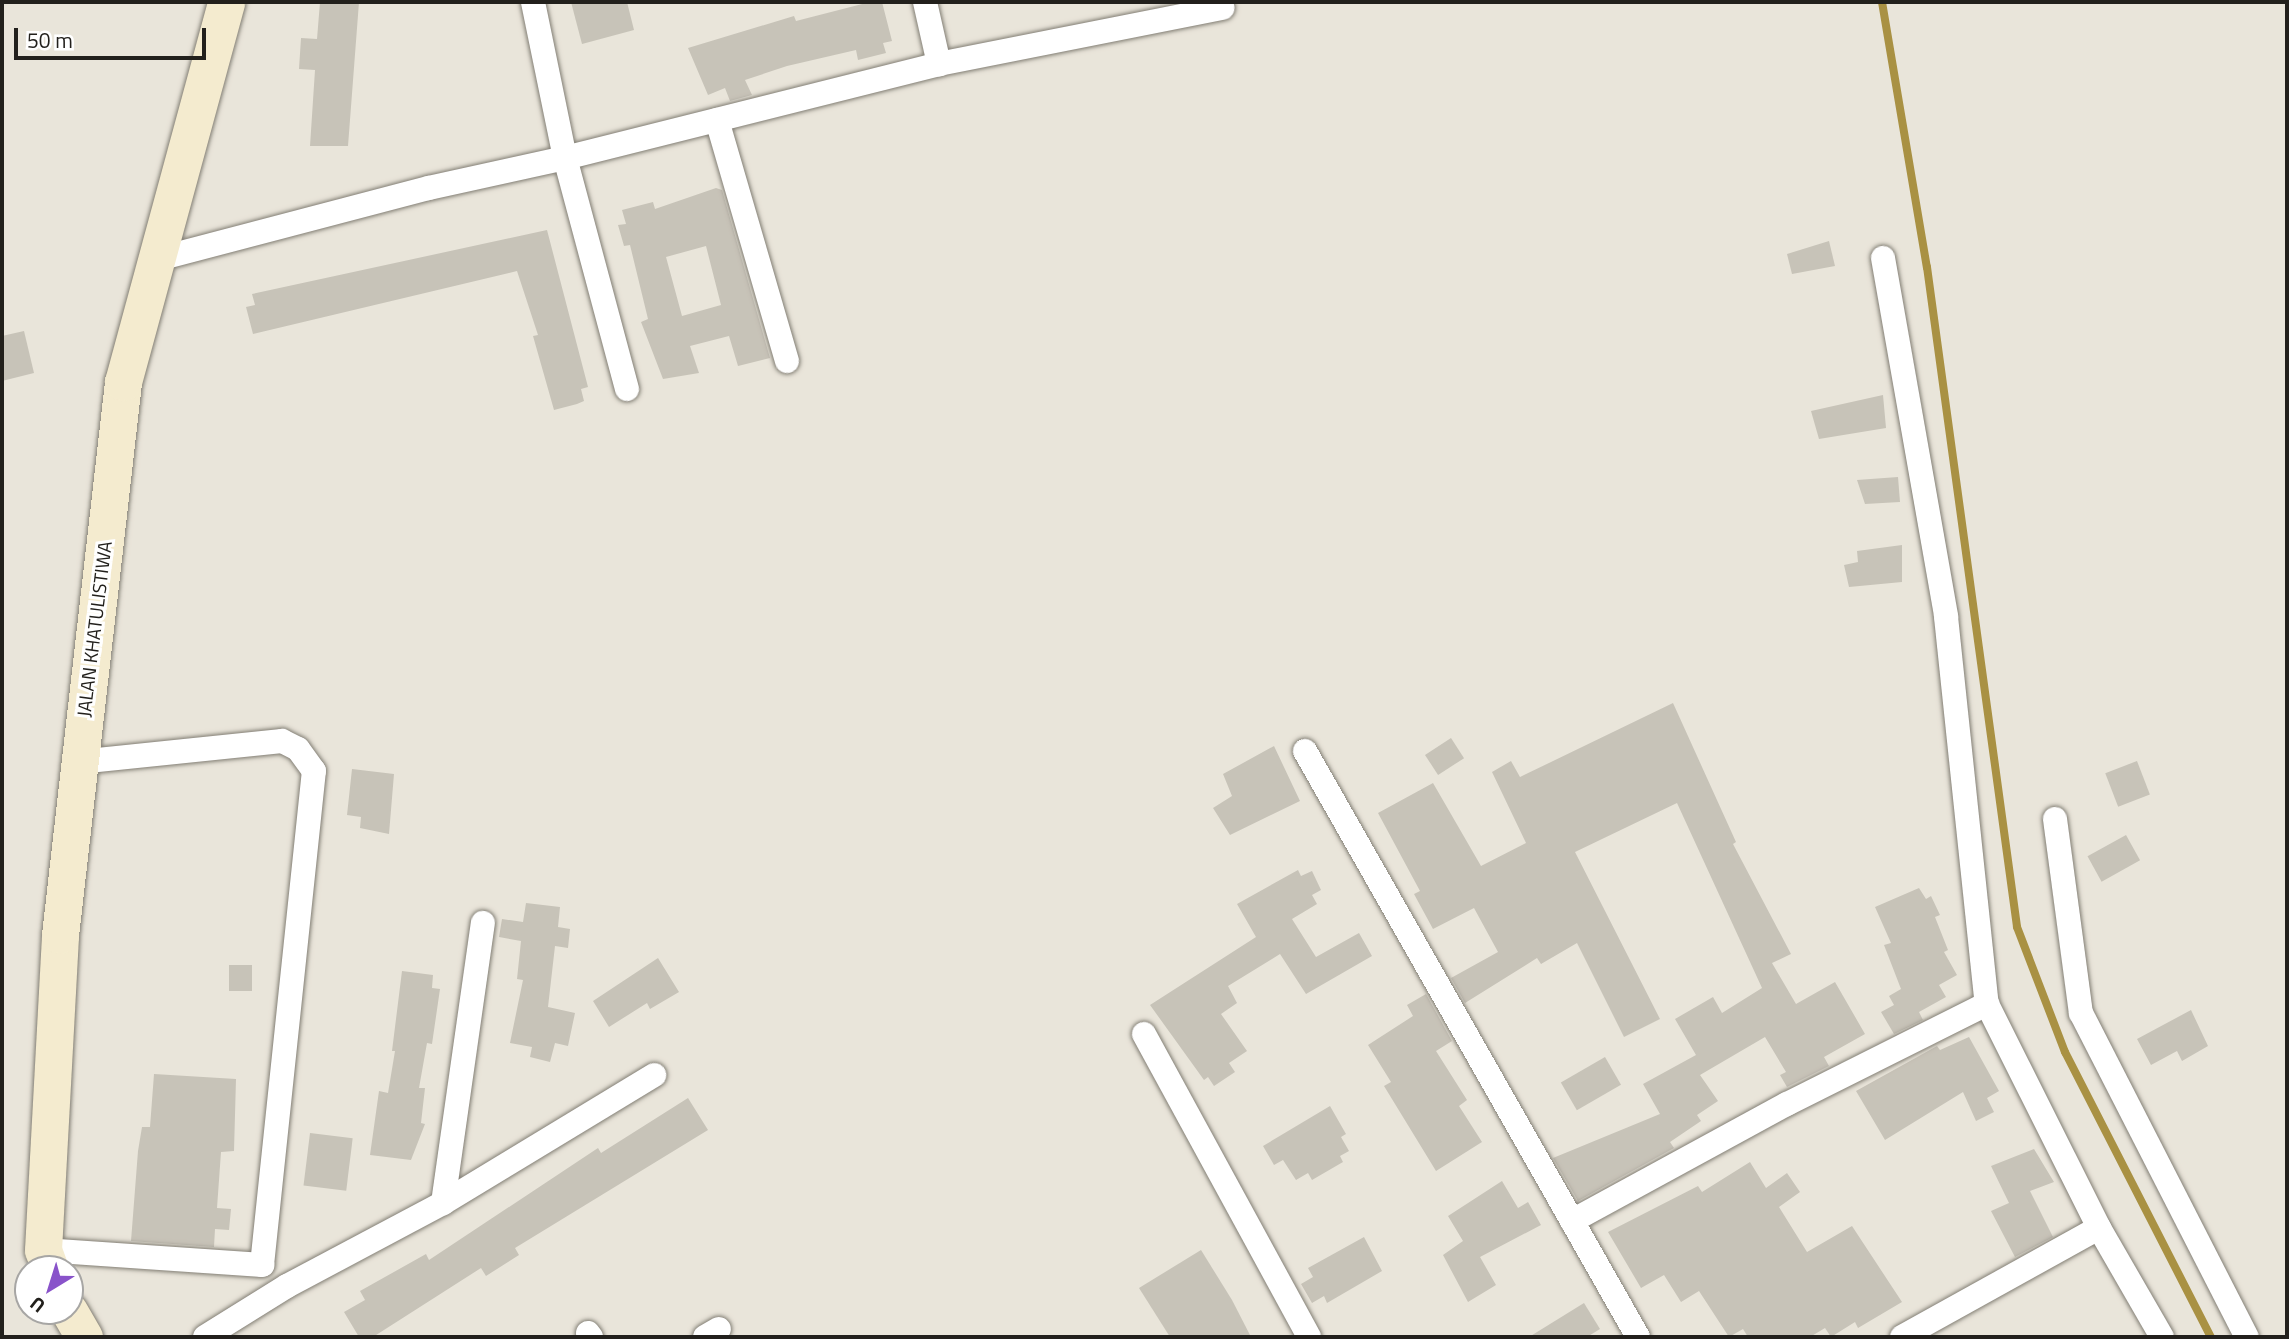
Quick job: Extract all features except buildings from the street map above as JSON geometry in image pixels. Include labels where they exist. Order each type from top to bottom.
[{"type":"street","name":"JALAN KHATULISTIWA","points":[[47,1255],[60,936],[123,382],[226,2]]},
{"type":"street","points":[[533,2],[565,158],[627,389]]},
{"type":"street","points":[[925,2],[939,64]]},
{"type":"street","points":[[154,260],[429,188],[565,158],[939,64],[1223,8]]},
{"type":"street","points":[[717,120],[787,361]]},
{"type":"street","points":[[1883,258],[1946,617],[1987,1004],[2099,1228],[2162,1337]]},
{"type":"street","points":[[78,762],[282,741],[298,749],[314,771],[262,1265]]},
{"type":"street","points":[[1305,751],[1638,1337]]},
{"type":"street","points":[[2055,819],[2081,1013],[2247,1337]]},
{"type":"street","points":[[443,1203],[483,923]]},
{"type":"street","points":[[1572,1221],[1787,1104],[1987,1004]]},
{"type":"street","points":[[1144,1034],[1309,1337]]},
{"type":"street","points":[[205,1337],[287,1286],[443,1203],[654,1075]]},
{"type":"street","points":[[1902,1337],[2099,1228]]},
{"type":"street","points":[[84,1260],[262,1265],[287,1286]]},
{"type":"waterway","points":[[1882,2],[1927,267],[2017,927],[2065,1052],[2211,1337]]}]
